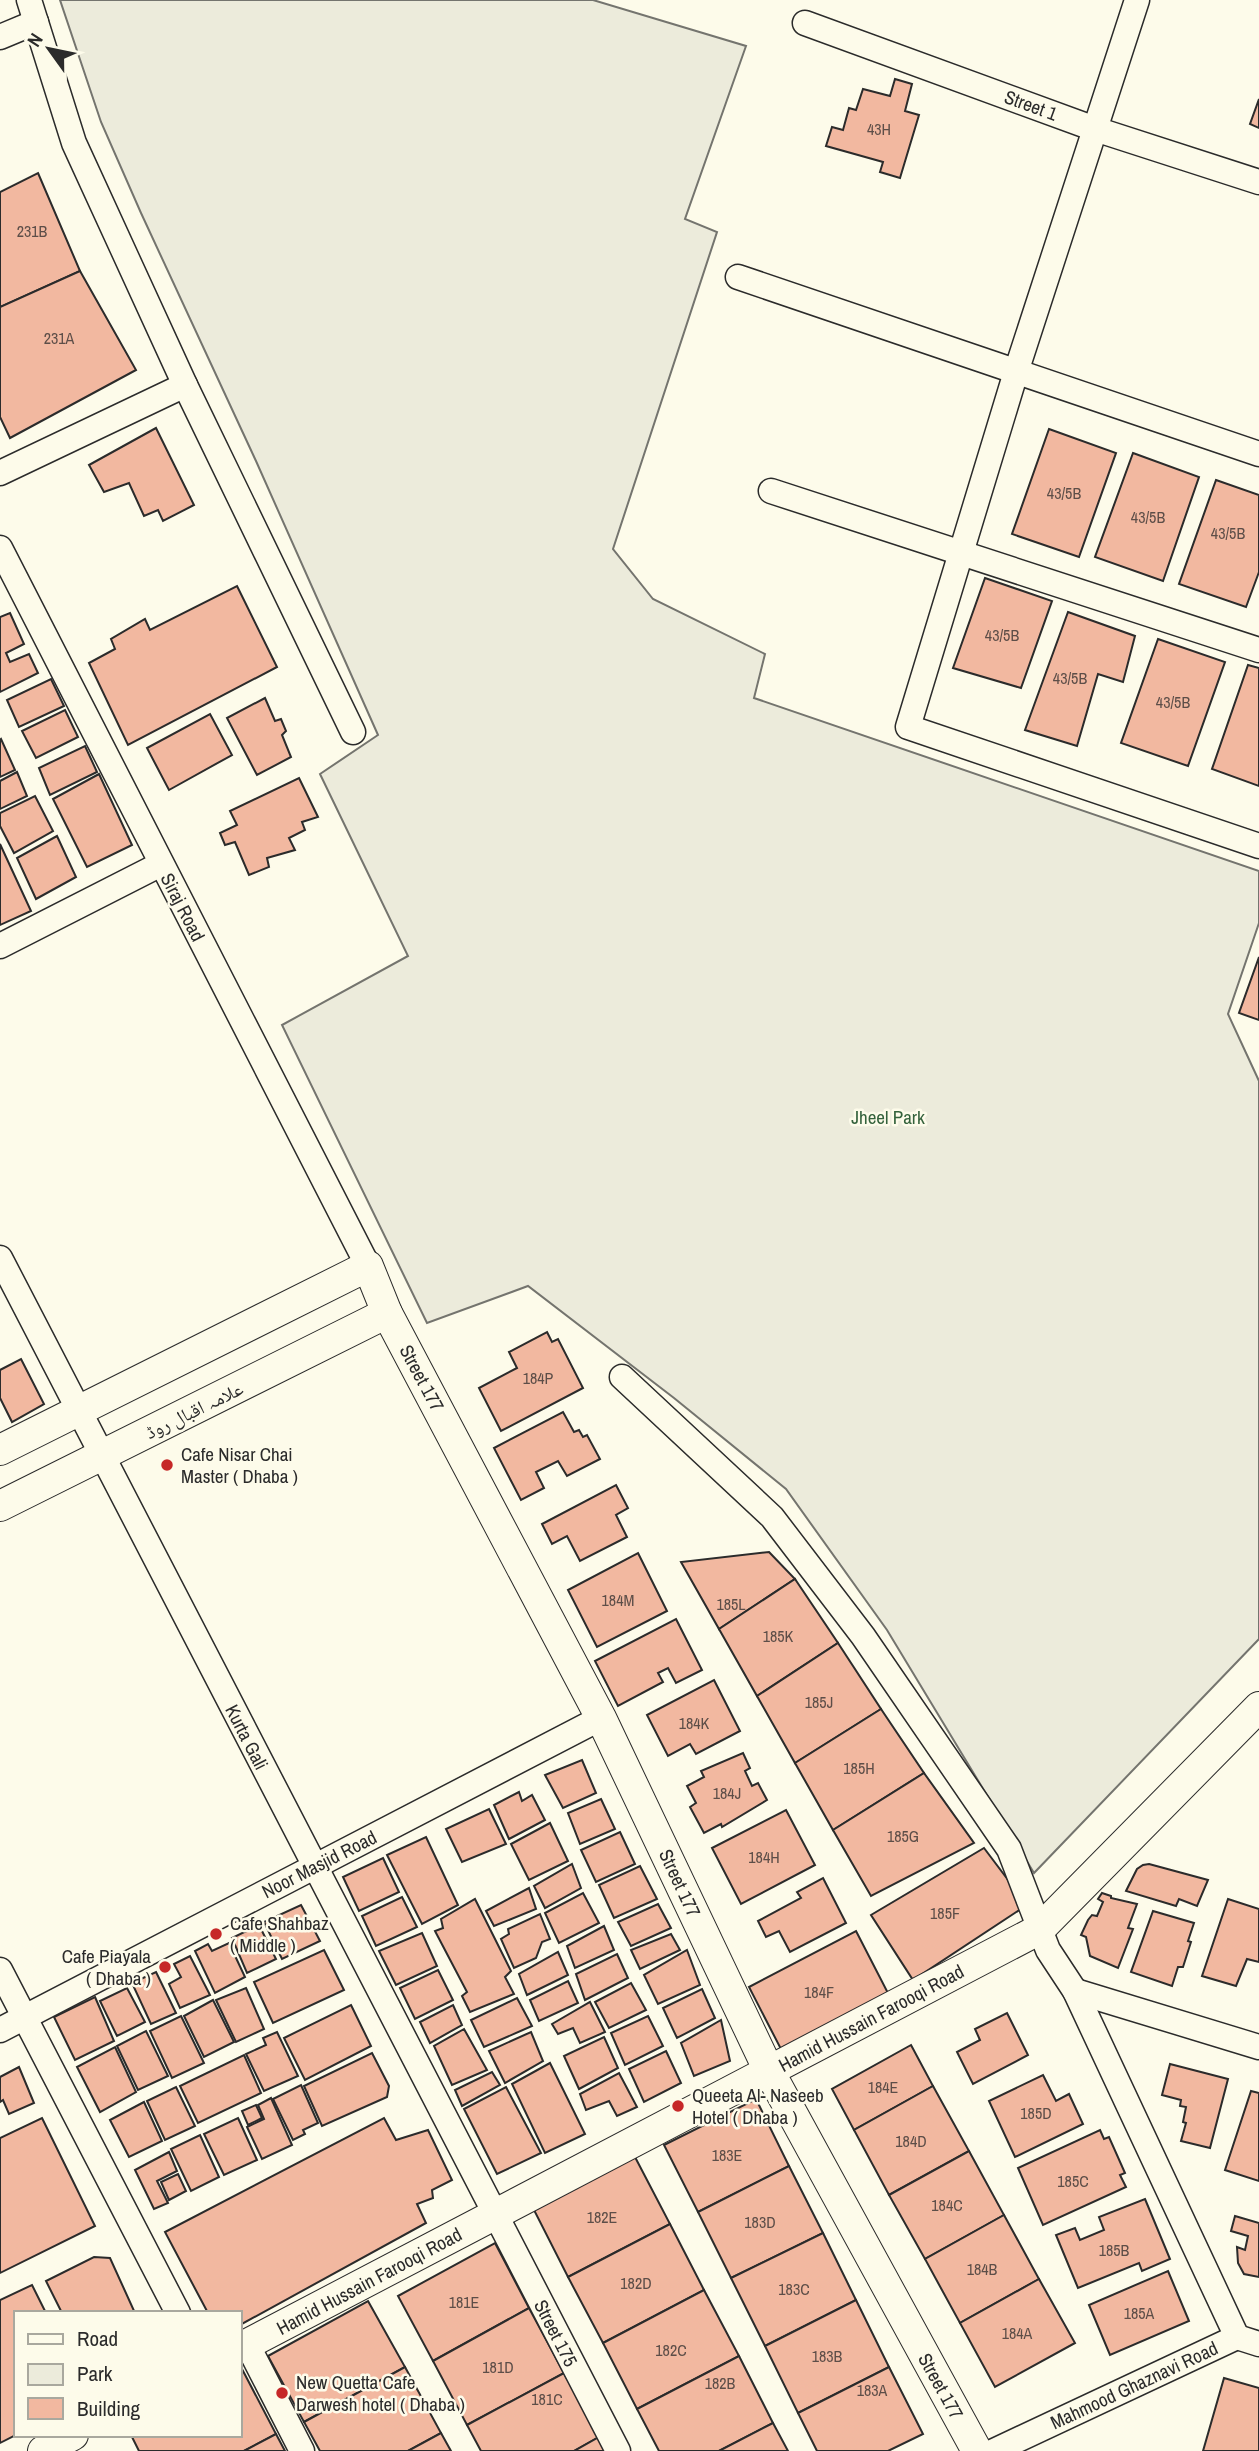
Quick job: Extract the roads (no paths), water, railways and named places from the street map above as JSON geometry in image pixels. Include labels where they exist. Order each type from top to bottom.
[{"type":"street","points":[[1137,0],[1016,372],[908,727],[1259,846]]},
{"type":"street","points":[[0,37],[32,11],[74,143],[185,384],[353,732]]},
{"type":"street","name":"Street 1","points":[[805,23],[1095,129],[1259,182]]},
{"type":"street","points":[[738,277],[1259,454]]},
{"type":"street","points":[[0,473],[185,384]]},
{"type":"street","points":[[771,491],[1259,650]]},
{"type":"street","name":"Siraj Road","points":[[0,548],[368,1266]]},
{"type":"street","points":[[0,946],[161,864]]},
{"type":"street","name":"Kurta Gali","points":[[0,1258],[495,2215]]},
{"type":"street","points":[[0,1450],[368,1266]]},
{"type":"street","name":"Street 177","points":[[368,1266],[387,1313],[601,1718],[769,2071],[977,2451]]},
{"type":"street","name":"علامہ اقبال روڈ","points":[[0,1506],[387,1313]]},
{"type":"street","points":[[622,1377],[772,1517],[863,1636],[1009,1849],[1048,1950],[1075,1991],[1248,2341]]},
{"type":"street","name":"Hamid Hussain Farooqi Road","points":[[244,2346],[1040,1929],[1259,1707]]},
{"type":"street","name":"Noor Masjid Road","points":[[0,2030],[601,1718]]},
{"type":"street","points":[[0,1970],[177,2311]]},
{"type":"street","points":[[1075,1991],[1259,2047]]},
{"type":"street","name":"Street 175","points":[[495,2215],[618,2451]]},
{"type":"street","name":"Mahmood Ghaznavi Road","points":[[994,2451],[1248,2341]]},
{"type":"street","points":[[244,2346],[302,2451]]},
{"type":"street","points":[[43,2451],[69,2437]]},
{"type":"place","name":"Cafe Nisar Chai Master ( Dhaba )","points":[[167,1465]]},
{"type":"place","name":"Cafe Shahbaz ( Middle )","points":[[216,1934]]},
{"type":"place","name":"Cafe Piayala ( Dhaba )","points":[[165,1967]]},
{"type":"place","name":"Queeta Al- Naseeb Hotel ( Dhaba )","points":[[678,2106]]},
{"type":"place","name":"New Quetta Cafe Darwesh hotel ( Dhaba )","points":[[282,2393]]},
{"type":"park label","name":"Jheel Park","points":[[888,1117]]}]
